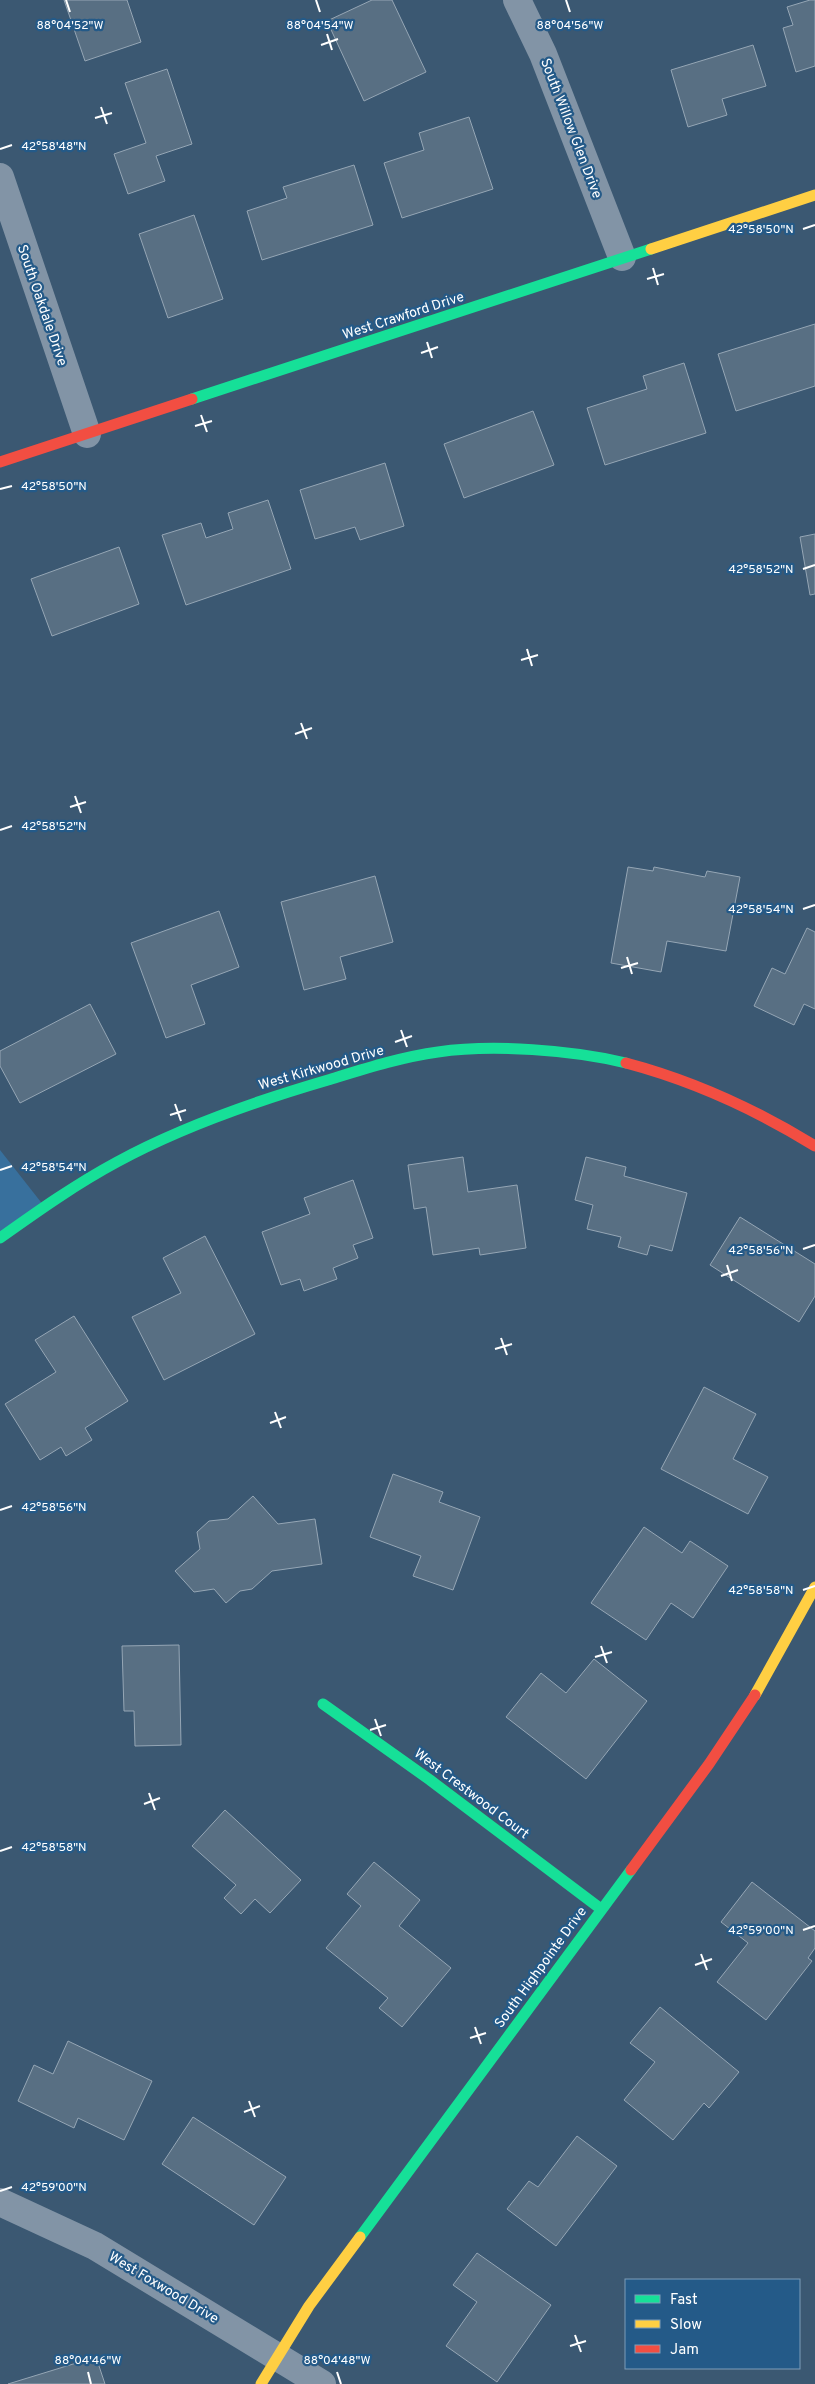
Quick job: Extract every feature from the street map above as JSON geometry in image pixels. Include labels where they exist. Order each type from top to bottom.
[{"type":"street","name":"South Willow Glen Drive","points":[[518,0],[543,54],[622,257]]},
{"type":"street","name":"South Oakdale Drive","points":[[0,177],[87,434]]},
{"type":"street","name":"West Crawford Drive","points":[[0,462],[388,336],[815,194]]},
{"type":"street","name":"West Kirkwood Drive","points":[[0,1238],[44,1206],[108,1166],[193,1126],[272,1096],[379,1065],[440,1052],[510,1049],[575,1053],[641,1065],[701,1085],[764,1116],[815,1146]]},
{"type":"street","name":"South Highpointe Drive","points":[[261,2384],[309,2306],[705,1769],[750,1702],[815,1587]]},
{"type":"street","name":"West Crestwood Court","points":[[322,1704],[430,1780],[601,1909]]},
{"type":"street","name":"West Foxwood Drive","points":[[0,2202],[95,2246],[181,2296],[278,2359],[322,2384]]},
{"type":"shaded area","points":[[0,1150],[44,1206],[0,1238]]},
{"type":"building","points":[[64,0],[127,0],[141,42],[85,61]]},
{"type":"building","points":[[372,0],[392,0],[426,72],[364,101],[327,21]]},
{"type":"building","points":[[815,0],[815,66],[796,72],[783,28],[793,25],[787,7]]},
{"type":"building","points":[[753,45],[766,86],[722,99],[727,115],[688,127],[671,70]]},
{"type":"building","points":[[167,69],[192,144],[156,156],[165,181],[128,194],[114,154],[146,143],[125,83]]},
{"type":"building","points":[[469,117],[493,189],[402,218],[384,163],[424,150],[419,133]]},
{"type":"building","points":[[354,165],[373,225],[262,260],[247,211],[287,198],[283,187]]},
{"type":"building","points":[[194,215],[223,299],[168,318],[139,234]]},
{"type":"building","points":[[815,324],[815,386],[736,411],[718,354]]},
{"type":"building","points":[[684,363],[706,433],[605,465],[587,408],[647,389],[643,376]]},
{"type":"building","points":[[533,411],[554,465],[464,498],[444,444]]},
{"type":"building","points":[[385,463],[404,526],[360,540],[355,527],[315,539],[300,490]]},
{"type":"building","points":[[268,500],[291,569],[186,605],[162,535],[201,523],[206,538],[233,529],[228,513]]},
{"type":"building","points":[[815,534],[815,594],[810,595],[800,537]]},
{"type":"building","points":[[119,547],[139,604],[52,636],[31,579]]},
{"type":"building","points":[[628,867],[653,871],[654,867],[705,877],[707,871],[740,877],[726,951],[667,941],[661,972],[611,963]]},
{"type":"building","points":[[375,876],[393,942],[340,957],[346,979],[304,990],[281,902]]},
{"type":"building","points":[[219,911],[239,967],[191,985],[205,1024],[166,1038],[131,943]]},
{"type":"building","points":[[807,928],[815,932],[815,1009],[804,1004],[794,1025],[754,1006],[772,968],[785,974]]},
{"type":"building","points":[[90,1004],[116,1054],[20,1103],[0,1066],[0,1051]]},
{"type":"building","points":[[463,1157],[468,1192],[517,1185],[526,1248],[480,1255],[479,1248],[433,1255],[426,1207],[414,1209],[408,1165]]},
{"type":"building","points":[[586,1157],[626,1167],[624,1176],[687,1193],[672,1251],[650,1245],[647,1255],[618,1247],[621,1237],[587,1229],[593,1205],[575,1200]]},
{"type":"building","points":[[353,1180],[373,1238],[353,1245],[358,1258],[333,1268],[337,1279],[304,1291],[300,1279],[281,1285],[262,1232],[310,1214],[304,1198]]},
{"type":"building","points":[[740,1217],[815,1264],[815,1296],[799,1322],[710,1265]]},
{"type":"building","points":[[205,1236],[255,1334],[164,1380],[132,1317],[181,1293],[163,1258]]},
{"type":"building","points":[[74,1316],[128,1401],[85,1428],[92,1440],[66,1456],[61,1447],[40,1460],[5,1404],[56,1372],[35,1340]]},
{"type":"building","points":[[704,1387],[756,1414],[733,1459],[768,1477],[748,1514],[661,1469]]},
{"type":"building","points":[[393,1474],[443,1492],[439,1502],[480,1517],[453,1590],[413,1576],[421,1556],[370,1537]]},
{"type":"building","points":[[253,1496],[278,1524],[315,1519],[322,1564],[272,1571],[252,1589],[240,1591],[226,1603],[214,1589],[194,1592],[175,1571],[200,1549],[197,1532],[209,1521],[228,1519]]},
{"type":"building","points":[[644,1527],[682,1553],[690,1541],[728,1566],[693,1618],[671,1603],[646,1640],[591,1603]]},
{"type":"building","points":[[179,1645],[181,1745],[135,1746],[134,1711],[124,1711],[122,1646]]},
{"type":"building","points":[[594,1659],[647,1701],[586,1779],[506,1717],[541,1673],[566,1693]]},
{"type":"building","points":[[225,1810],[301,1880],[270,1913],[255,1899],[241,1914],[224,1898],[236,1885],[192,1846]]},
{"type":"building","points":[[374,1862],[420,1900],[399,1926],[451,1968],[402,2027],[379,2008],[388,1998],[326,1948],[361,1906],[347,1894]]},
{"type":"building","points":[[752,1882],[815,1931],[815,1948],[808,1958],[812,1961],[766,2020],[717,1982],[748,1943],[721,1922]]},
{"type":"building","points":[[660,2007],[739,2072],[709,2108],[704,2103],[673,2140],[624,2100],[655,2062],[630,2043]]},
{"type":"building","points":[[68,2041],[152,2081],[124,2140],[78,2118],[74,2128],[18,2101],[34,2065],[53,2074]]},
{"type":"building","points":[[193,2117],[286,2177],[254,2225],[162,2164]]},
{"type":"building","points":[[577,2136],[617,2166],[556,2246],[507,2209],[529,2181],[538,2187]]},
{"type":"building","points":[[477,2253],[551,2305],[497,2382],[446,2346],[477,2302],[453,2285]]},
{"type":"building","points":[[96,2357],[105,2384],[8,2384]]},
{"type":"traffic: fast","points":[[192,399],[651,249]]},
{"type":"traffic: fast","points":[[0,1238],[87,1179],[168,1137],[220,1115],[301,1088],[383,1064],[438,1052],[483,1049],[557,1052],[605,1058],[626,1063]]},
{"type":"traffic: fast","points":[[323,1704],[430,1780],[601,1909]]},
{"type":"traffic: fast","points":[[360,2237],[631,1870]]},
{"type":"traffic: slow","points":[[651,249],[815,195]]},
{"type":"traffic: slow","points":[[755,1695],[815,1587]]},
{"type":"traffic: slow","points":[[261,2384],[309,2306],[360,2237]]},
{"type":"traffic: jam","points":[[0,462],[192,399]]},
{"type":"traffic: jam","points":[[626,1063],[676,1078],[724,1097],[770,1120],[815,1146]]},
{"type":"traffic: jam","points":[[631,1870],[709,1764],[755,1695]]}]
